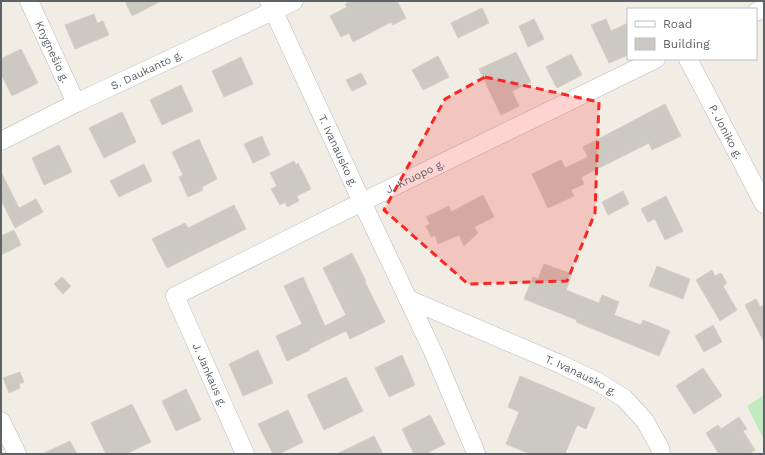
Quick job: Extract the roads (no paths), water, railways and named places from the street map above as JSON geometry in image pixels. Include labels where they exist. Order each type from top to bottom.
[{"type":"street","name":"Knygnešio g.","points":[[29,1],[76,103]]},
{"type":"street","name":"S. Daukanto g.","points":[[1,141],[271,6],[294,1]]},
{"type":"street","name":"T. Ivanausko g.","points":[[271,6],[408,299],[476,453]]},
{"type":"street","name":"J. Kruopo g.","points":[[175,296],[362,202],[654,60]]},
{"type":"street","name":"P. Joniko g.","points":[[689,60],[764,204]]},
{"type":"street","name":"J. Jankaus g.","points":[[175,296],[245,454]]},
{"type":"street","name":"T. Ivanausko g.","points":[[408,299],[560,364],[598,382],[624,398],[645,421],[660,448],[661,454]]},
{"type":"street","points":[[1,421],[17,454]]}]
